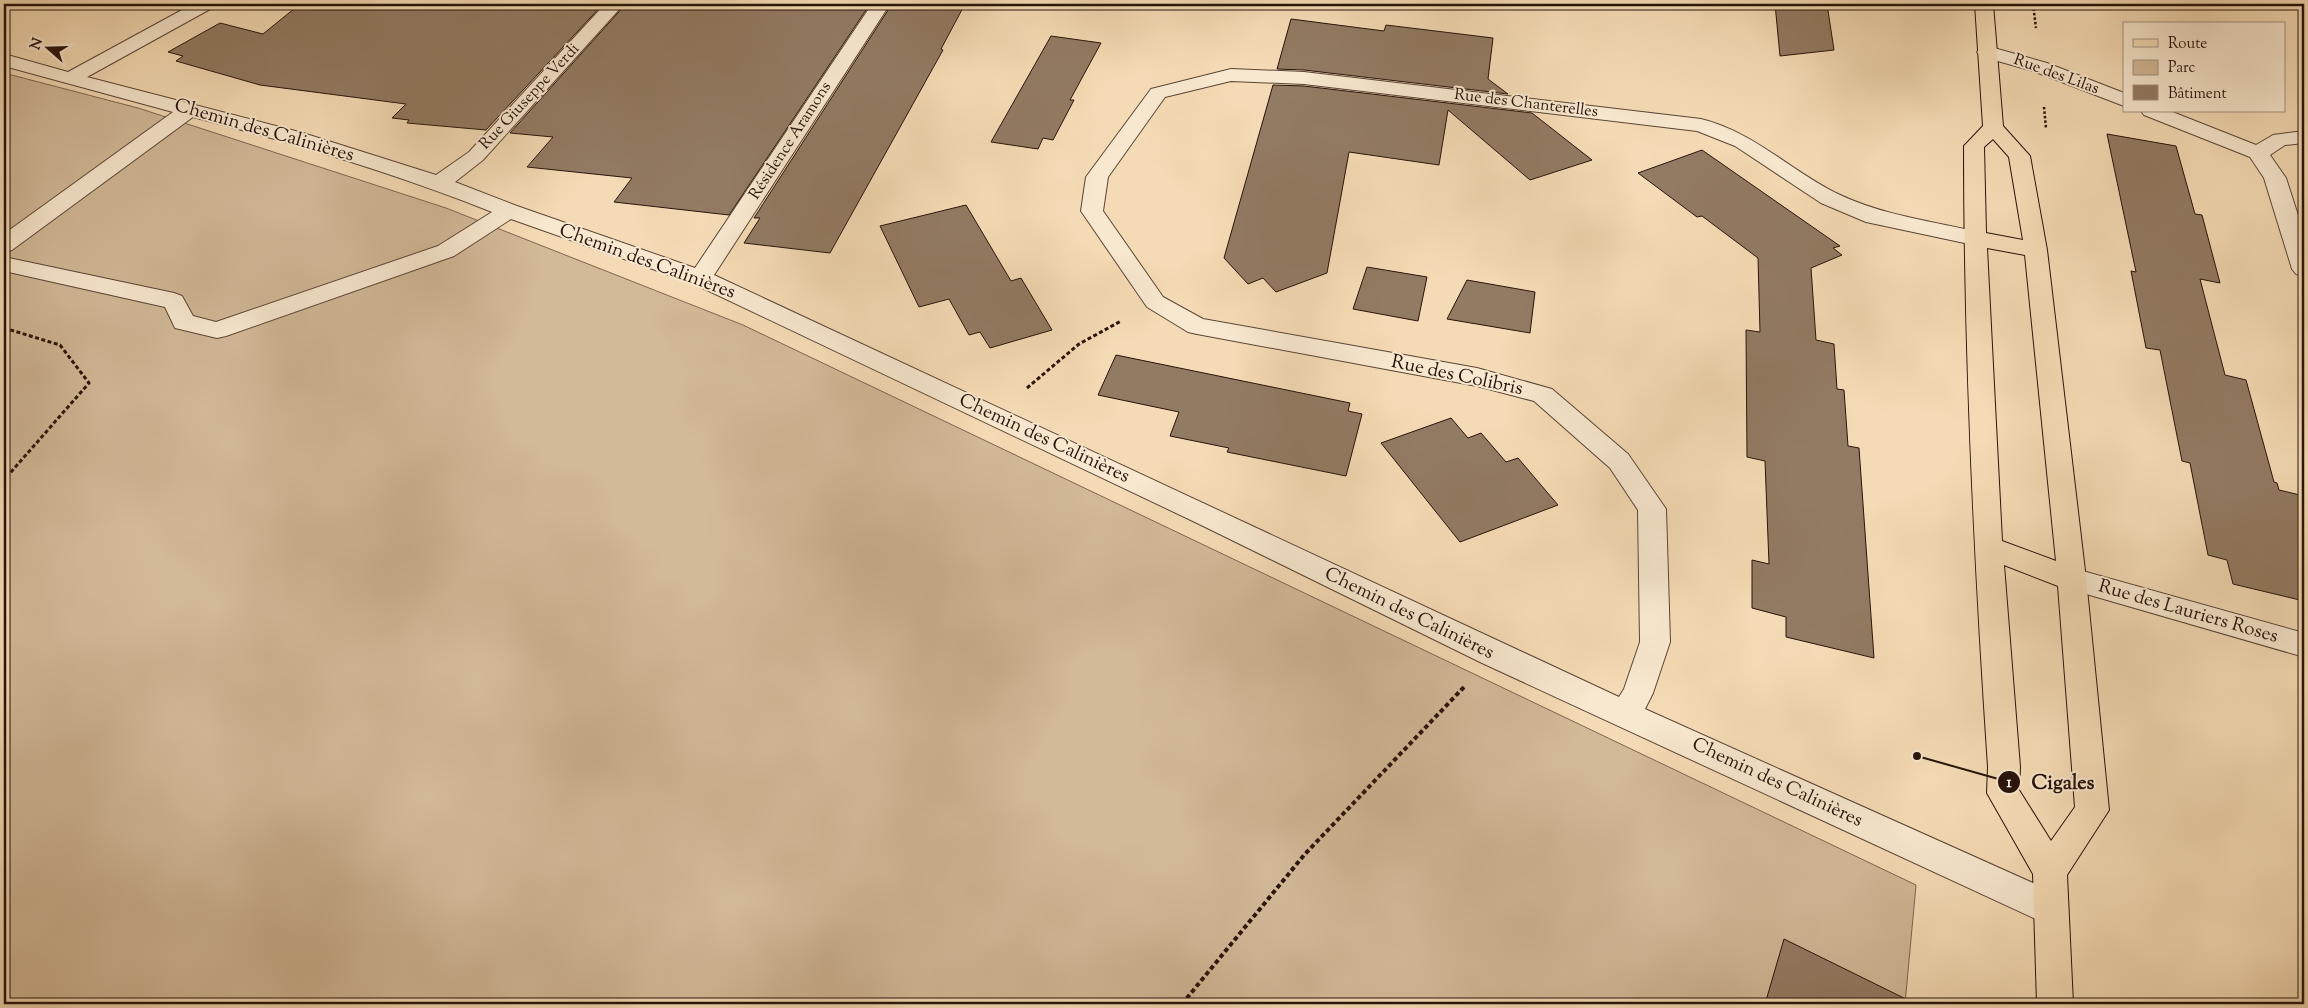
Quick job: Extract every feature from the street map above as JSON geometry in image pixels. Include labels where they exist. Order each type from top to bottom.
[{"type":"main road","points":[[1984,4],[1992,127],[2020,156],[2036,250],[2072,579],[2092,810],[2050,871]]},
{"type":"main road","points":[[1992,127],[1974,146],[1974,238],[1988,547],[2004,767],[2003,793],[2050,871],[2055,1004]]},
{"type":"main road","points":[[1974,238],[2036,250]]},
{"type":"main road","points":[[1988,547],[2072,579]]},
{"type":"street","points":[[70,79],[206,4]]},
{"type":"street","name":"Rue Giuseppe Verdi","points":[[438,183],[476,156],[615,4]]},
{"type":"street","name":"Résidence Aramons","points":[[700,278],[881,4]]},
{"type":"street","name":"Rue des Lilas","points":[[1987,52],[2040,67],[2123,100]]},
{"type":"street","name":"Chemin des Calinières","points":[[4,60],[70,79],[296,137],[438,183],[508,212],[700,278],[1492,654],[1626,713],[2050,908]]},
{"type":"street","name":"Rue des Chanterelles","points":[[1097,177],[1158,93],[1231,75],[1304,78],[1701,125],[1742,142],[1829,198],[1874,217],[1974,238]]},
{"type":"street","points":[[4,245],[190,109]]},
{"type":"street","points":[[2154,112],[2258,153],[2275,178],[2304,269]]},
{"type":"street","points":[[2258,153],[2280,139],[2304,137]]},
{"type":"street","name":"Rue des Colibris","points":[[1097,177],[1092,211],[1155,302],[1197,326],[1477,377],[1544,395],[1619,460],[1652,509],[1655,642],[1638,693],[1626,713]]},
{"type":"street","points":[[4,264],[174,301],[184,322],[217,330],[446,251],[508,212]]},
{"type":"street","name":"Rue des Lauriers Roses","points":[[2072,579],[2304,645]]},
{"type":"path","points":[[994,416],[1079,344],[1155,302]]},
{"type":"path","points":[[4,328],[60,345],[89,384],[4,480]]},
{"type":"path","points":[[1182,1004],[1305,854],[1452,700],[1492,654]]},
{"type":"green space","points":[[4,73],[138,108],[446,208],[743,325],[1916,885],[1905,1004],[4,1004]]},
{"type":"building","points":[[300,4],[603,4],[486,130],[407,123],[409,120],[392,118],[406,104],[260,85],[176,61],[183,56],[168,52],[220,23],[263,34]]},
{"type":"building","points":[[626,4],[870,4],[729,215],[614,202],[632,178],[527,167],[553,137],[510,133]]},
{"type":"building","points":[[892,4],[965,4],[941,49],[943,50],[830,253],[744,243],[760,218],[754,218]]},
{"type":"building","points":[[1775,4],[1827,4],[1834,50],[1780,56]]},
{"type":"building","points":[[1291,19],[1384,31],[1386,25],[1493,38],[1488,79],[1508,94],[1304,70],[1277,69]]},
{"type":"building","points":[[1051,36],[1101,43],[1070,100],[1074,100],[1053,140],[1043,138],[1038,149],[991,142]]},
{"type":"building","points":[[1273,85],[1304,86],[1532,113],[1592,160],[1530,180],[1448,110],[1439,165],[1349,152],[1327,273],[1276,292],[1263,278],[1248,284],[1224,258]]},
{"type":"building","points":[[2107,134],[2176,146],[2195,214],[2202,215],[2220,283],[2200,279],[2225,375],[2246,380],[2274,482],[2277,483],[2279,490],[2300,495],[2304,511],[2304,601],[2233,584],[2227,560],[2208,555],[2190,463],[2182,461],[2160,350],[2146,348],[2131,271],[2136,272]]},
{"type":"building","points":[[1702,150],[1840,246],[1833,248],[1842,255],[1811,268],[1816,340],[1834,344],[1837,389],[1844,390],[1848,446],[1859,448],[1874,658],[1786,637],[1786,617],[1752,608],[1752,560],[1769,564],[1765,461],[1747,457],[1746,330],[1760,332],[1758,258],[1702,216],[1697,217],[1638,173]]},
{"type":"building","points":[[966,205],[1011,281],[1021,278],[1052,330],[990,348],[980,332],[969,335],[949,299],[919,307],[880,226]]},
{"type":"building","points":[[1367,267],[1427,277],[1418,321],[1353,309]]},
{"type":"building","points":[[1467,280],[1535,292],[1530,333],[1447,319]]},
{"type":"building","points":[[1116,355],[1350,403],[1348,411],[1362,414],[1346,476],[1227,452],[1229,448],[1170,436],[1179,412],[1098,395]]},
{"type":"building","points":[[1451,418],[1468,438],[1481,433],[1506,462],[1518,458],[1558,505],[1460,542],[1381,443]]},
{"type":"building","points":[[1784,939],[1916,1004],[1765,1004]]},
{"type":"place","name":"Cigales","points":[[1917,756]]}]
